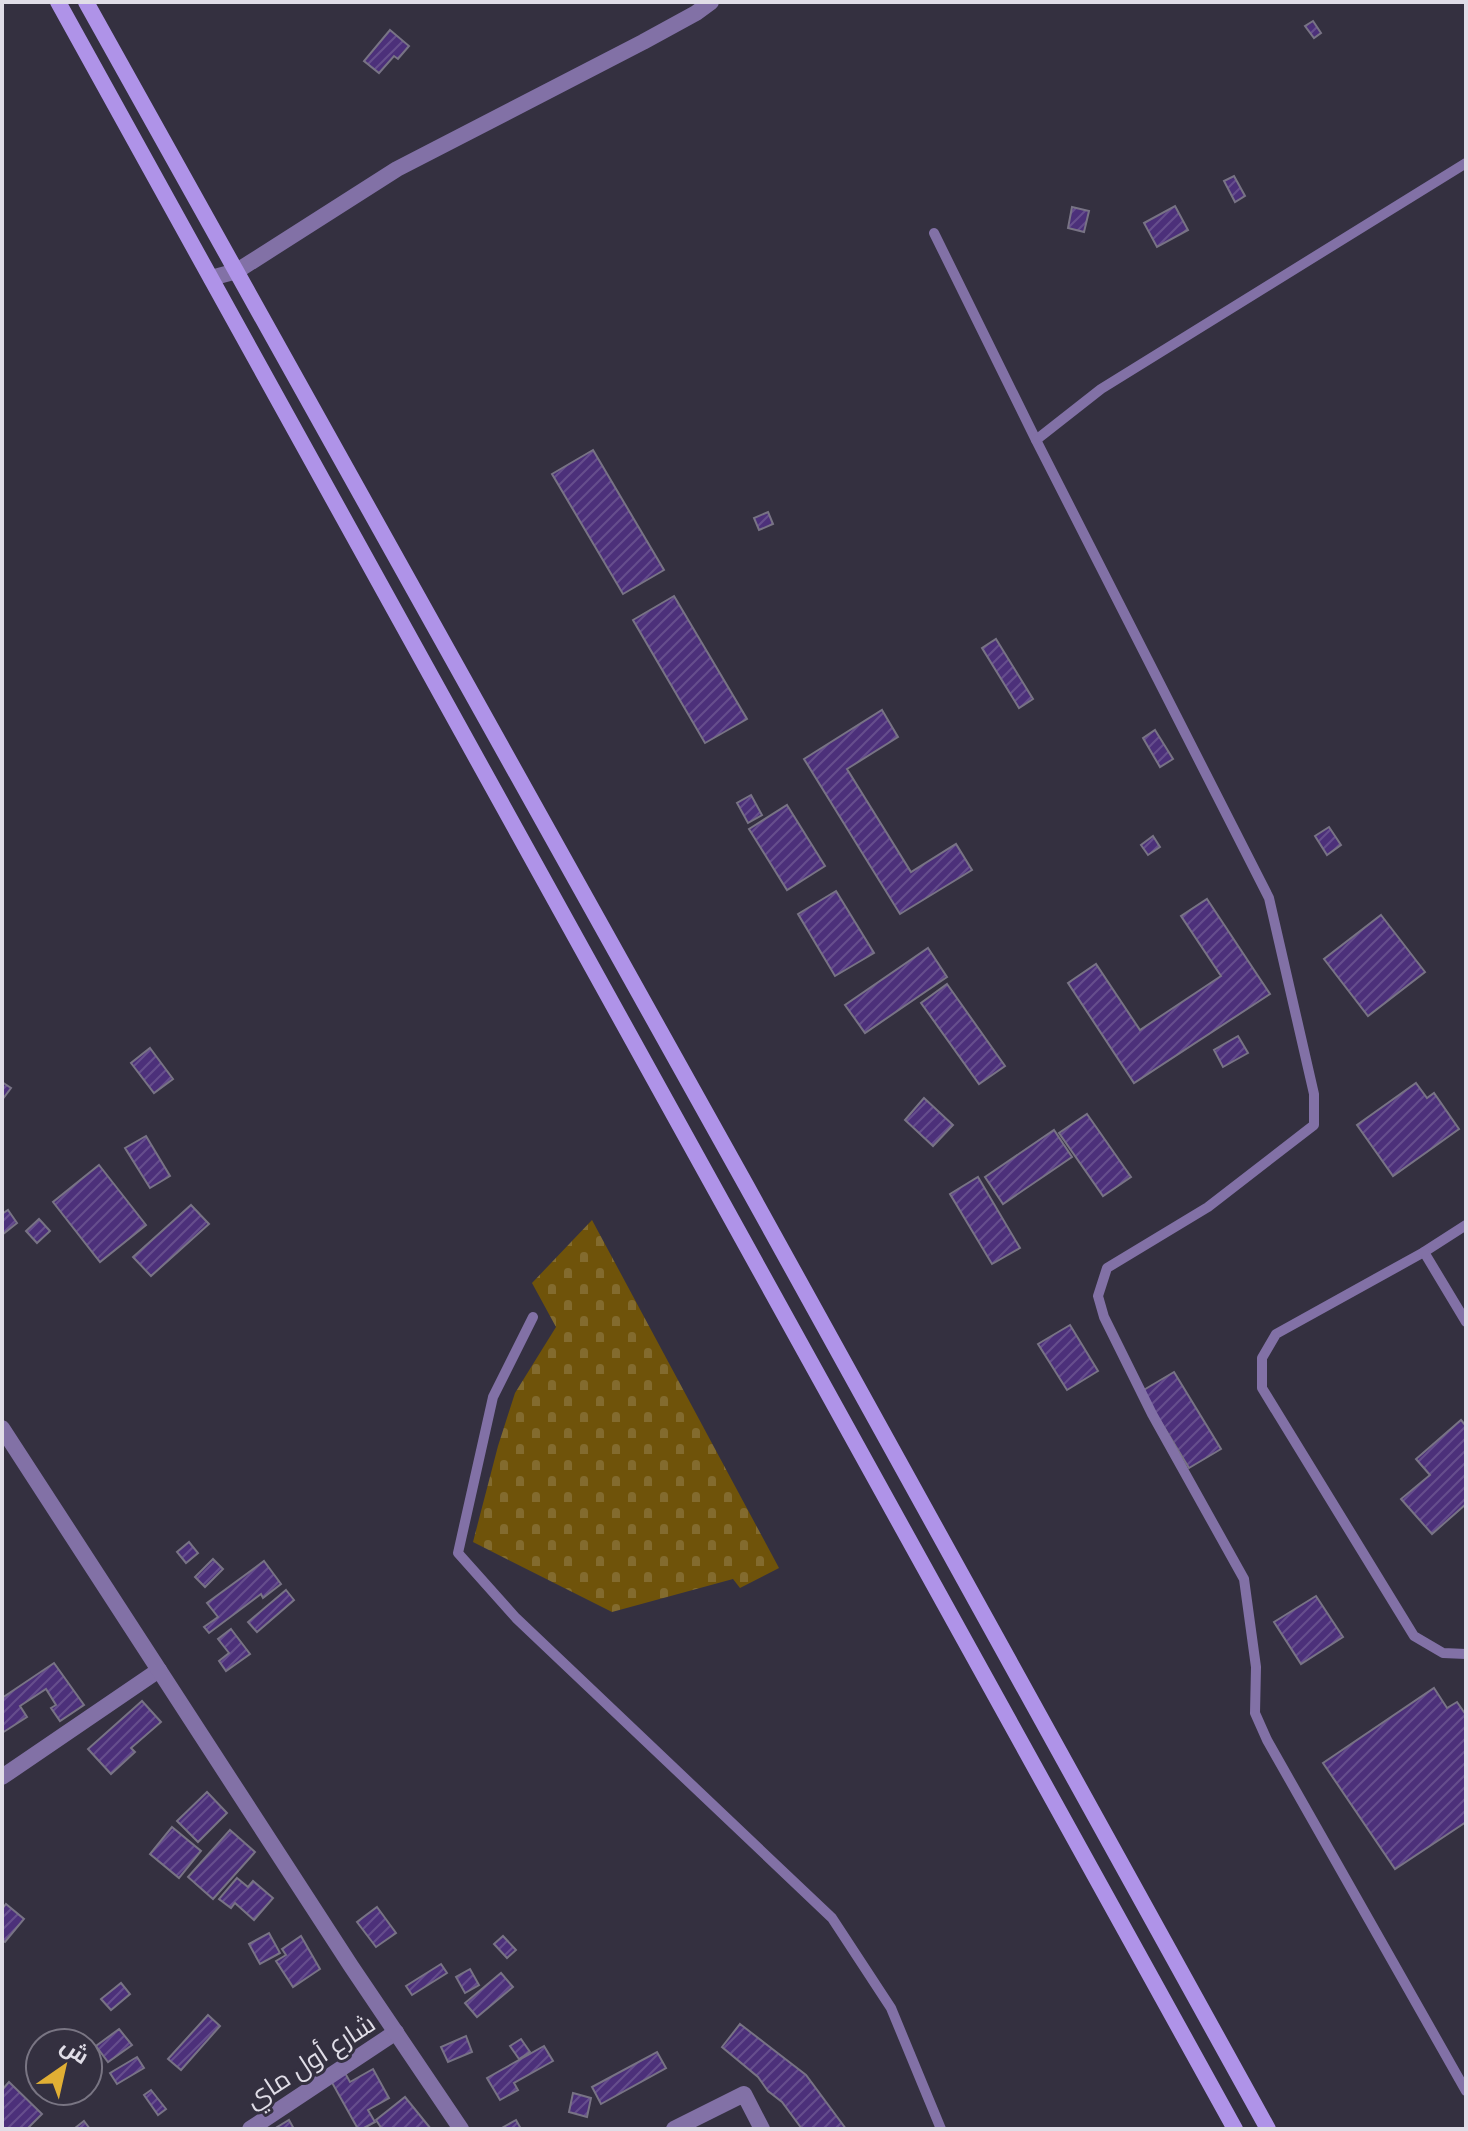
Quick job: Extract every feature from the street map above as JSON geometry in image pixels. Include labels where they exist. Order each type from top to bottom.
[{"type":"main road","points":[[58,2],[1235,2129]]},
{"type":"main road","points":[[86,2],[1268,2129]]},
{"type":"street","points":[[211,278],[237,271],[397,169],[643,42],[711,2]]},
{"type":"street","points":[[2,1428],[461,2129]]},
{"type":"street","points":[[2,1777],[159,1670]]},
{"type":"street","name":"شارع أول ماي","points":[[250,2129],[396,2032]]},
{"type":"street","points":[[674,2129],[744,2094],[762,2129]]},
{"type":"lane","points":[[1036,440],[1101,389],[1466,163]]},
{"type":"lane","points":[[934,233],[1269,898],[1314,1094],[1314,1125],[1208,1207],[1107,1268],[1098,1296],[1104,1317],[1152,1414],[1244,1579],[1256,1667],[1255,1713],[1267,1740],[1466,2091]]},
{"type":"lane","points":[[1466,1225],[1424,1252],[1276,1334],[1262,1358],[1262,1388],[1414,1636],[1443,1653],[1466,1654]]},
{"type":"lane","points":[[1424,1252],[1466,1322]]},
{"type":"lane","points":[[533,1317],[493,1397],[458,1553],[516,1618],[832,1918],[891,2008],[941,2129]]},
{"type":"green space","points":[[592,1220],[779,1568],[740,1588],[733,1579],[612,1612],[473,1542],[515,1393],[556,1327],[532,1283]]},
{"type":"building","points":[[1313,21],[1321,33],[1314,38],[1305,26]]},
{"type":"building","points":[[390,30],[409,46],[398,59],[394,56],[379,73],[364,61]]},
{"type":"building","points":[[1234,176],[1245,196],[1235,202],[1224,181]]},
{"type":"building","points":[[1175,206],[1188,230],[1157,247],[1144,223]]},
{"type":"building","points":[[1072,207],[1089,211],[1084,232],[1068,228]]},
{"type":"building","points":[[593,450],[664,570],[623,594],[552,474]]},
{"type":"building","points":[[768,512],[773,524],[759,530],[754,518]]},
{"type":"building","points":[[674,596],[747,719],[705,743],[633,620]]},
{"type":"building","points":[[996,639],[1033,699],[1019,708],[982,648]]},
{"type":"building","points":[[882,710],[898,737],[847,769],[911,872],[956,844],[972,870],[900,914],[804,759]]},
{"type":"building","points":[[1155,730],[1173,759],[1160,767],[1143,738]]},
{"type":"building","points":[[751,795],[762,815],[748,823],[737,803]]},
{"type":"building","points":[[787,805],[825,866],[787,890],[749,829]]},
{"type":"building","points":[[1329,827],[1341,845],[1327,855],[1315,836]]},
{"type":"building","points":[[1153,836],[1160,847],[1148,855],[1141,845]]},
{"type":"building","points":[[836,891],[874,953],[835,976],[798,914]]},
{"type":"building","points":[[1207,899],[1270,994],[1134,1083],[1068,983],[1096,964],[1140,1030],[1221,976],[1181,916]]},
{"type":"building","points":[[1381,915],[1425,972],[1368,1016],[1324,959]]},
{"type":"building","points":[[928,948],[947,977],[865,1033],[845,1005]]},
{"type":"building","points":[[947,984],[1005,1066],[979,1084],[921,1003]]},
{"type":"building","points":[[1238,1036],[1248,1053],[1223,1067],[1214,1050]]},
{"type":"building","points":[[150,1048],[173,1079],[154,1093],[131,1063]]},
{"type":"building","points":[[2,1082],[11,1088],[2,1100]]},
{"type":"building","points":[[1416,1083],[1427,1098],[1434,1093],[1459,1129],[1393,1176],[1357,1125]]},
{"type":"building","points":[[924,1098],[953,1125],[933,1146],[905,1120]]},
{"type":"building","points":[[1087,1114],[1131,1177],[1103,1196],[1059,1133]]},
{"type":"building","points":[[1054,1130],[1072,1157],[1003,1204],[985,1177]]},
{"type":"building","points":[[146,1136],[170,1176],[150,1188],[125,1148]]},
{"type":"building","points":[[99,1165],[146,1225],[100,1262],[53,1202]]},
{"type":"building","points":[[978,1177],[1020,1248],[992,1264],[950,1194]]},
{"type":"building","points":[[191,1205],[209,1224],[151,1276],[133,1257]]},
{"type":"building","points":[[8,1210],[17,1223],[2,1235],[2,1214]]},
{"type":"building","points":[[39,1219],[50,1231],[37,1243],[26,1231]]},
{"type":"building","points":[[1070,1325],[1098,1371],[1067,1390],[1038,1344]]},
{"type":"building","points":[[1174,1372],[1221,1449],[1189,1468],[1142,1391]]},
{"type":"building","points":[[1461,1420],[1466,1426],[1466,1504],[1432,1534],[1401,1499],[1430,1475],[1416,1459]]},
{"type":"building","points":[[189,1542],[198,1553],[186,1563],[177,1552]]},
{"type":"building","points":[[213,1559],[223,1569],[205,1587],[195,1577]]},
{"type":"building","points":[[264,1561],[281,1584],[263,1598],[261,1594],[209,1633],[204,1627],[218,1617],[207,1603]]},
{"type":"building","points":[[286,1590],[294,1600],[257,1632],[248,1622]]},
{"type":"building","points":[[1316,1596],[1343,1637],[1301,1664],[1274,1622]]},
{"type":"building","points":[[231,1629],[250,1654],[226,1671],[219,1661],[229,1653],[218,1639]]},
{"type":"building","points":[[54,1663],[84,1705],[60,1721],[51,1708],[56,1705],[46,1689],[20,1706],[27,1717],[2,1733],[2,1698]]},
{"type":"building","points":[[1434,1688],[1447,1708],[1457,1702],[1466,1715],[1466,1822],[1395,1869],[1323,1763]]},
{"type":"building","points":[[142,1701],[161,1722],[131,1748],[135,1752],[111,1774],[88,1749]]},
{"type":"building","points":[[207,1792],[227,1813],[198,1842],[177,1821]]},
{"type":"building","points":[[172,1827],[201,1851],[179,1878],[150,1854]]},
{"type":"building","points":[[230,1830],[255,1852],[213,1899],[188,1877]]},
{"type":"building","points":[[237,1878],[248,1887],[253,1881],[273,1898],[254,1920],[235,1903],[231,1908],[219,1899]]},
{"type":"building","points":[[6,1904],[24,1919],[5,1942],[2,1940],[2,1909]]},
{"type":"building","points":[[377,1907],[396,1933],[376,1947],[357,1922]]},
{"type":"building","points":[[269,1933],[280,1953],[260,1964],[249,1944]]},
{"type":"building","points":[[301,1936],[320,1969],[293,1987],[276,1961],[286,1955],[282,1949]]},
{"type":"building","points":[[503,1936],[516,1950],[507,1958],[494,1944]]},
{"type":"building","points":[[441,1964],[447,1973],[412,1995],[406,1986]]},
{"type":"building","points":[[470,1969],[479,1985],[465,1993],[456,1977]]},
{"type":"building","points":[[501,1973],[513,1987],[477,2017],[465,2003]]},
{"type":"building","points":[[121,1983],[130,1994],[111,2010],[101,1999]]},
{"type":"building","points":[[208,2015],[220,2026],[181,2070],[168,2059]]},
{"type":"building","points":[[740,2024],[806,2075],[846,2129],[802,2129],[758,2077],[722,2047]]},
{"type":"building","points":[[119,2029],[132,2045],[108,2062],[104,2057],[104,2040]]},
{"type":"building","points":[[466,2036],[472,2052],[448,2062],[441,2047]]},
{"type":"building","points":[[521,2039],[530,2052],[519,2059],[510,2046]]},
{"type":"building","points":[[544,2046],[553,2061],[514,2083],[518,2090],[500,2100],[487,2078]]},
{"type":"building","points":[[657,2052],[666,2068],[601,2104],[592,2087]]},
{"type":"building","points":[[137,2057],[144,2068],[117,2084],[110,2073]]},
{"type":"building","points":[[373,2069],[389,2098],[368,2110],[375,2122],[358,2129],[330,2079],[344,2071],[350,2082]]},
{"type":"building","points":[[9,2082],[24,2097],[24,2107],[35,2107],[42,2114],[27,2129],[2,2129],[2,2090]]},
{"type":"building","points":[[151,2090],[166,2109],[158,2115],[144,2095]]},
{"type":"building","points":[[573,2093],[591,2098],[587,2117],[569,2112]]},
{"type":"building","points":[[405,2097],[431,2129],[382,2129],[376,2120]]},
{"type":"building","points":[[289,2120],[294,2129],[274,2129]]},
{"type":"building","points":[[516,2120],[521,2129],[500,2129]]},
{"type":"building","points":[[84,2121],[90,2129],[75,2128]]}]
